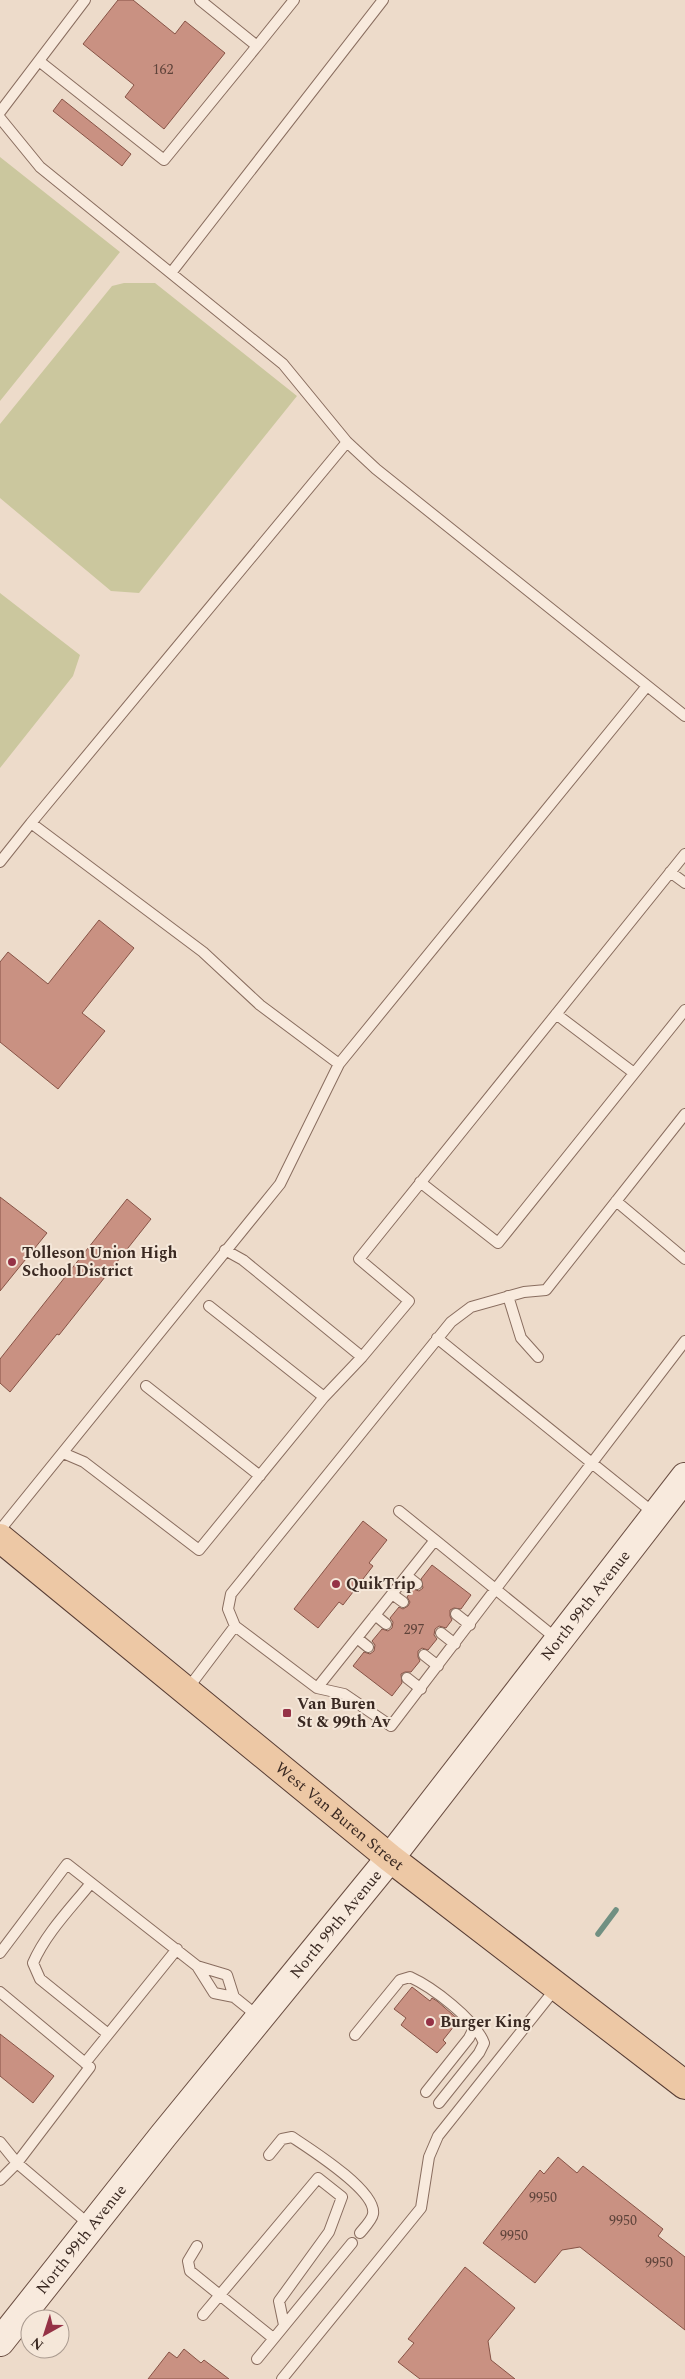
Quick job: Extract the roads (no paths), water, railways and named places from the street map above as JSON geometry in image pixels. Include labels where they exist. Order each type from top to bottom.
[{"type":"main road","name":"North 99th Avenue","points":[[0,2342],[390,1858],[685,1477]]},
{"type":"main road","name":"West Van Buren Street","points":[[0,1538],[390,1858],[556,1988],[685,2085]]},
{"type":"lane","points":[[0,112],[85,0]]},
{"type":"lane","points":[[200,0],[257,46]]},
{"type":"lane","points":[[39,61],[164,160],[294,0]]},
{"type":"lane","points":[[171,273],[383,0]]},
{"type":"lane","points":[[0,118],[40,167],[283,364],[348,442],[376,468],[685,716]]},
{"type":"lane","points":[[0,862],[348,442]]},
{"type":"lane","points":[[0,1530],[280,1184],[339,1064],[647,686]]},
{"type":"lane","points":[[32,823],[204,952],[260,1005],[339,1064]]},
{"type":"lane","points":[[62,1453],[84,1462],[199,1550],[324,1397],[362,1357],[409,1301],[359,1258],[685,854]]},
{"type":"lane","points":[[670,872],[685,883]]},
{"type":"lane","points":[[420,1182],[498,1243],[685,1010]]},
{"type":"lane","points":[[556,1014],[634,1073]]},
{"type":"lane","points":[[685,1114],[546,1290],[508,1296],[470,1307],[451,1322],[231,1594],[228,1609],[235,1626],[317,1688],[344,1694],[391,1726],[498,1589],[685,1342]]},
{"type":"lane","points":[[616,1201],[685,1259]]},
{"type":"lane","points":[[225,1250],[243,1260],[362,1357]]},
{"type":"lane","points":[[508,1296],[520,1338],[538,1357]]},
{"type":"lane","points":[[208,1306],[324,1397]]},
{"type":"lane","points":[[438,1338],[656,1514]]},
{"type":"lane","points":[[146,1386],[260,1476]]},
{"type":"lane","points":[[399,1511],[498,1589],[558,1640]]},
{"type":"lane","points":[[317,1688],[435,1540]]},
{"type":"lane","points":[[407,1576],[417,1584]]},
{"type":"lane","points":[[392,1594],[403,1602]]},
{"type":"lane","points":[[456,1614],[470,1625]]},
{"type":"lane","points":[[375,1615],[386,1624]]},
{"type":"lane","points":[[186,1691],[235,1626]]},
{"type":"lane","points":[[441,1634],[455,1644]]},
{"type":"lane","points":[[357,1638],[368,1647]]},
{"type":"lane","points":[[424,1655],[438,1666]]},
{"type":"lane","points":[[407,1678],[420,1689]]},
{"type":"lane","points":[[0,1953],[67,1864],[197,1966],[214,1993],[234,1996]]},
{"type":"lane","points":[[91,1883],[62,1918],[38,1952],[33,1963],[40,1979],[108,2034]]},
{"type":"lane","points":[[85,2063],[177,1949]]},
{"type":"lane","points":[[197,1966],[227,1975],[234,1996],[260,2018]]},
{"type":"lane","points":[[355,2035],[400,1980],[410,1977],[424,1983],[474,2026],[484,2042],[479,2053],[439,2103]]},
{"type":"lane","points":[[282,2379],[421,2208],[430,2157],[438,2136],[556,1988]]},
{"type":"lane","points":[[0,1992],[90,2067],[17,2163],[0,2180]]},
{"type":"lane","points":[[426,2092],[469,2038],[474,2026]]},
{"type":"lane","points":[[269,2154],[282,2139],[292,2137],[349,2178],[372,2203],[373,2215],[360,2233]]},
{"type":"lane","points":[[0,2142],[17,2163],[92,2227]]},
{"type":"lane","points":[[203,2315],[329,2164]]},
{"type":"lane","points":[[284,2325],[279,2301],[329,2232],[342,2197],[318,2178]]},
{"type":"lane","points":[[257,2359],[352,2243]]},
{"type":"lane","points":[[197,2246],[188,2261],[190,2271],[273,2338]]},
{"type":"waterway","points":[[598,1934],[616,1910]]},
{"type":"place","name":"Tolleson Union High School District","points":[[12,1262]]},
{"type":"place","name":"QuikTrip","points":[[336,1584]]},
{"type":"place","name":"Van Buren St & 99th Av","points":[[287,1713]]},
{"type":"place","name":"Burger King","points":[[430,2022]]}]
